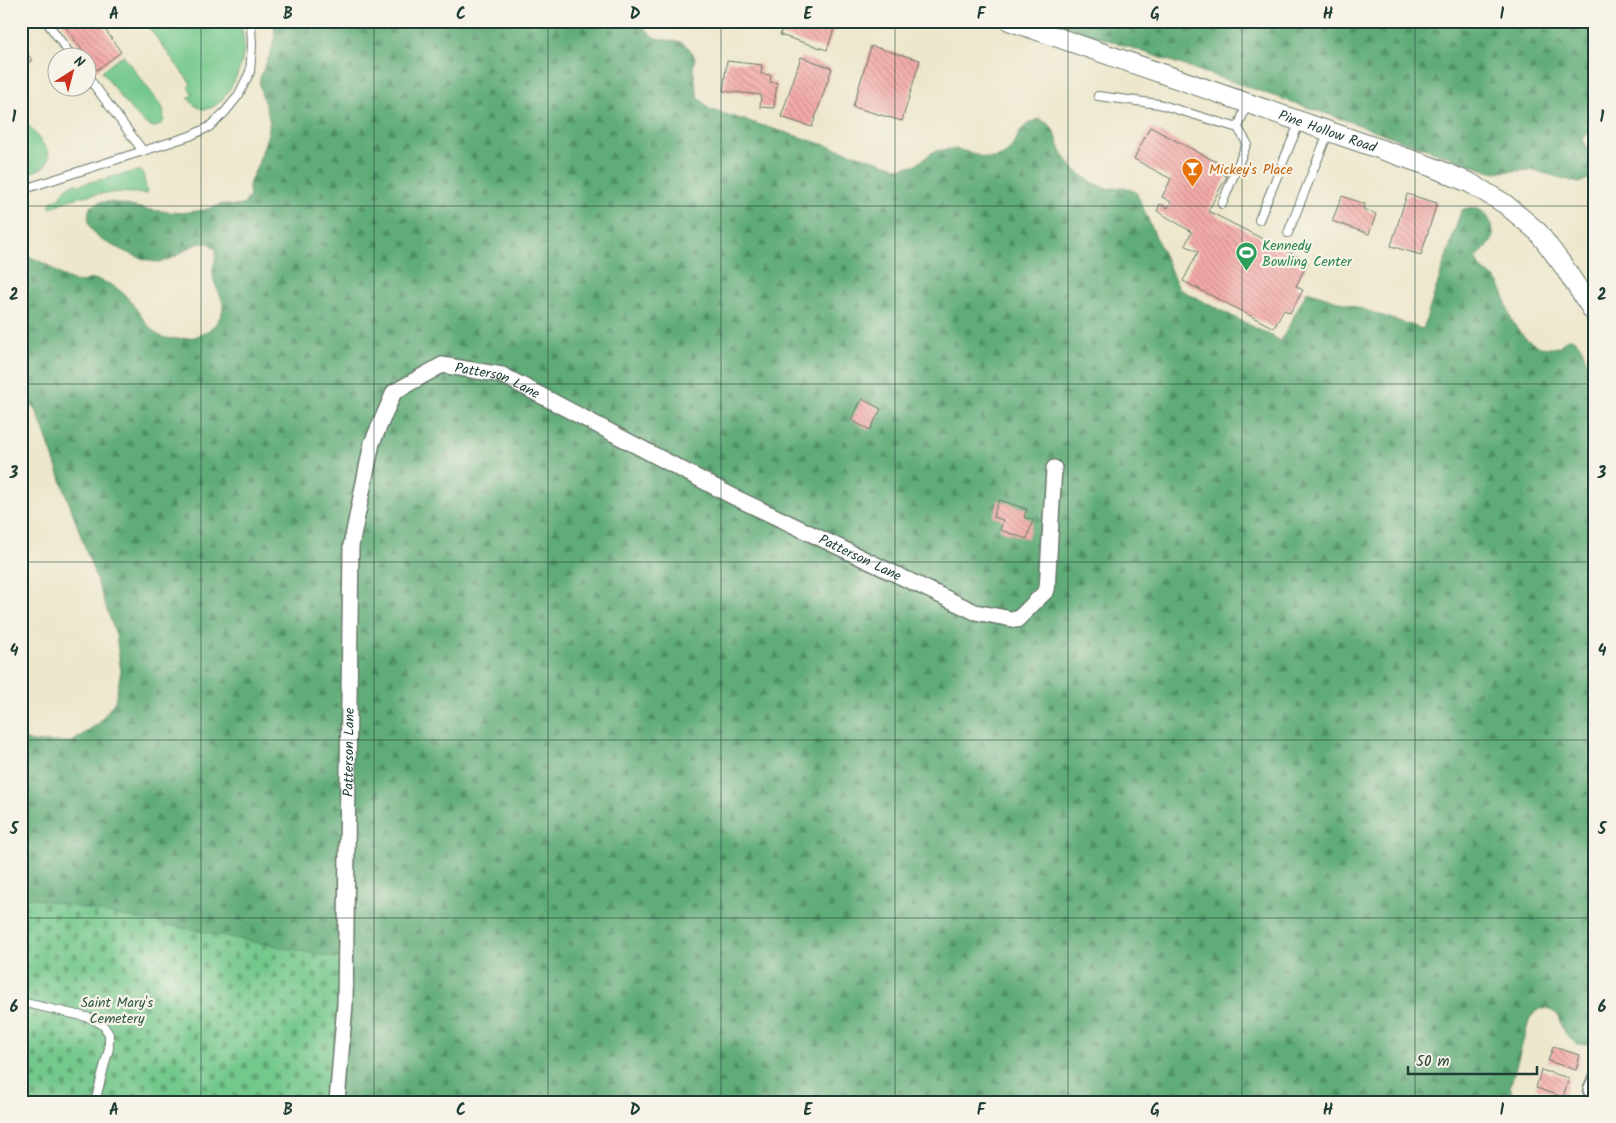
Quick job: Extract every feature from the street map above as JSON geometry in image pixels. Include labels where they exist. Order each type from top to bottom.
[{"type":"street","name":"Pine Hollow Road","points":[[1010,21],[1432,166],[1470,182],[1505,204],[1538,232],[1595,314]]},
{"type":"street","name":"Patterson Lane","points":[[337,1102],[345,1004],[351,546],[372,443],[394,392],[442,365],[502,375],[734,497],[966,608],[975,612],[1017,620],[1047,590],[1054,468]]},
{"type":"lane","points":[[46,21],[66,48]]},
{"type":"lane","points":[[21,190],[190,136],[210,127],[238,96],[250,72],[252,46],[251,25],[249,21]]},
{"type":"lane","points":[[98,90],[143,151]]},
{"type":"lane","points":[[1098,96],[1159,104],[1238,128],[1246,143],[1222,204]]},
{"type":"lane","points":[[1238,128],[1247,103]]},
{"type":"lane","points":[[1258,220],[1300,121]]},
{"type":"lane","points":[[1288,233],[1329,131]]},
{"type":"lane","points":[[21,1002],[91,1018],[103,1025],[109,1034],[109,1048],[95,1102]]},
{"type":"green space","points":[[144,21],[162,21],[169,30],[180,21],[240,21],[244,47],[241,66],[223,98],[207,109],[197,107],[188,98],[193,94],[188,87],[191,84]]},
{"type":"green space","points":[[272,21],[637,21],[655,38],[681,42],[689,48],[695,58],[693,69],[698,97],[709,109],[900,168],[916,164],[935,151],[944,150],[960,150],[988,158],[999,157],[1011,148],[1025,126],[1040,119],[1050,125],[1061,151],[1073,169],[1106,189],[1124,187],[1136,192],[1179,289],[1281,341],[1307,291],[1423,329],[1461,211],[1473,208],[1483,212],[1491,223],[1493,235],[1489,245],[1476,257],[1477,262],[1500,285],[1510,317],[1518,330],[1528,340],[1541,347],[1559,347],[1564,341],[1571,338],[1581,346],[1588,363],[1595,371],[1595,1038],[1583,1045],[1571,1040],[1562,1028],[1558,1015],[1549,1010],[1538,1009],[1530,1018],[1510,1087],[1515,1102],[55,1102],[21,908],[21,738],[32,742],[72,742],[99,723],[115,701],[121,671],[116,635],[37,412],[21,395],[21,253],[49,266],[70,280],[79,282],[94,279],[115,287],[122,292],[152,330],[161,337],[177,339],[195,337],[214,326],[222,314],[223,307],[213,275],[216,250],[209,243],[197,244],[161,262],[149,261],[100,239],[93,232],[90,225],[89,211],[90,207],[100,202],[182,213],[205,210],[222,204],[243,205],[250,196],[250,183],[266,141],[269,127],[260,79],[275,36]]},
{"type":"green space","points":[[1052,21],[1595,21],[1595,126],[1583,139],[1595,165],[1595,176],[1579,183],[1533,170],[1491,172],[1345,120]]},
{"type":"green space","points":[[123,55],[163,108],[164,120],[158,126],[149,125],[134,113],[102,71]]},
{"type":"green space","points":[[21,115],[48,151],[49,157],[48,162],[41,168],[21,175],[21,149],[23,148],[21,140],[26,137],[21,130]]},
{"type":"green space","points":[[137,171],[143,173],[147,194],[98,194],[73,199],[52,208],[49,206],[52,201],[61,197],[63,191],[73,184],[76,183],[78,185]]},
{"type":"green space","name":"Saint Mary's Cemetery","points":[[21,896],[341,959],[332,1102],[21,1102]]},
{"type":"building","points":[[61,21],[99,21],[121,52],[98,69],[98,48],[81,48]]},
{"type":"building","points":[[784,21],[830,21],[836,23],[827,50],[780,35]]},
{"type":"building","points":[[21,45],[32,60],[21,68]]},
{"type":"building","points":[[871,46],[920,60],[902,121],[853,107]]},
{"type":"building","points":[[801,57],[832,68],[812,127],[781,117]]},
{"type":"building","points":[[727,61],[762,65],[761,74],[771,75],[770,82],[777,83],[774,108],[760,107],[761,95],[723,91]]},
{"type":"building","points":[[1150,127],[1226,167],[1223,174],[1227,176],[1208,211],[1308,262],[1296,286],[1303,290],[1290,313],[1284,310],[1274,328],[1183,281],[1198,252],[1185,245],[1192,232],[1157,211],[1160,204],[1168,208],[1171,202],[1162,197],[1171,179],[1134,159]]},
{"type":"building","points":[[1407,194],[1437,203],[1421,255],[1391,246]]},
{"type":"building","points":[[1342,196],[1365,204],[1363,209],[1376,214],[1369,234],[1332,221]]},
{"type":"building","points":[[862,399],[881,409],[870,430],[851,420]]},
{"type":"building","points":[[999,500],[1027,509],[1024,517],[1033,520],[1027,539],[1000,530],[1003,520],[993,517]]},
{"type":"building","points":[[1553,1047],[1580,1055],[1576,1070],[1548,1061]]},
{"type":"building","points":[[1541,1070],[1569,1078],[1563,1097],[1536,1088]]},
{"type":"place","name":"Mickey's Place","points":[[1193,188]]},
{"type":"place","name":"Kennedy Bowling Center","points":[[1246,272]]}]
